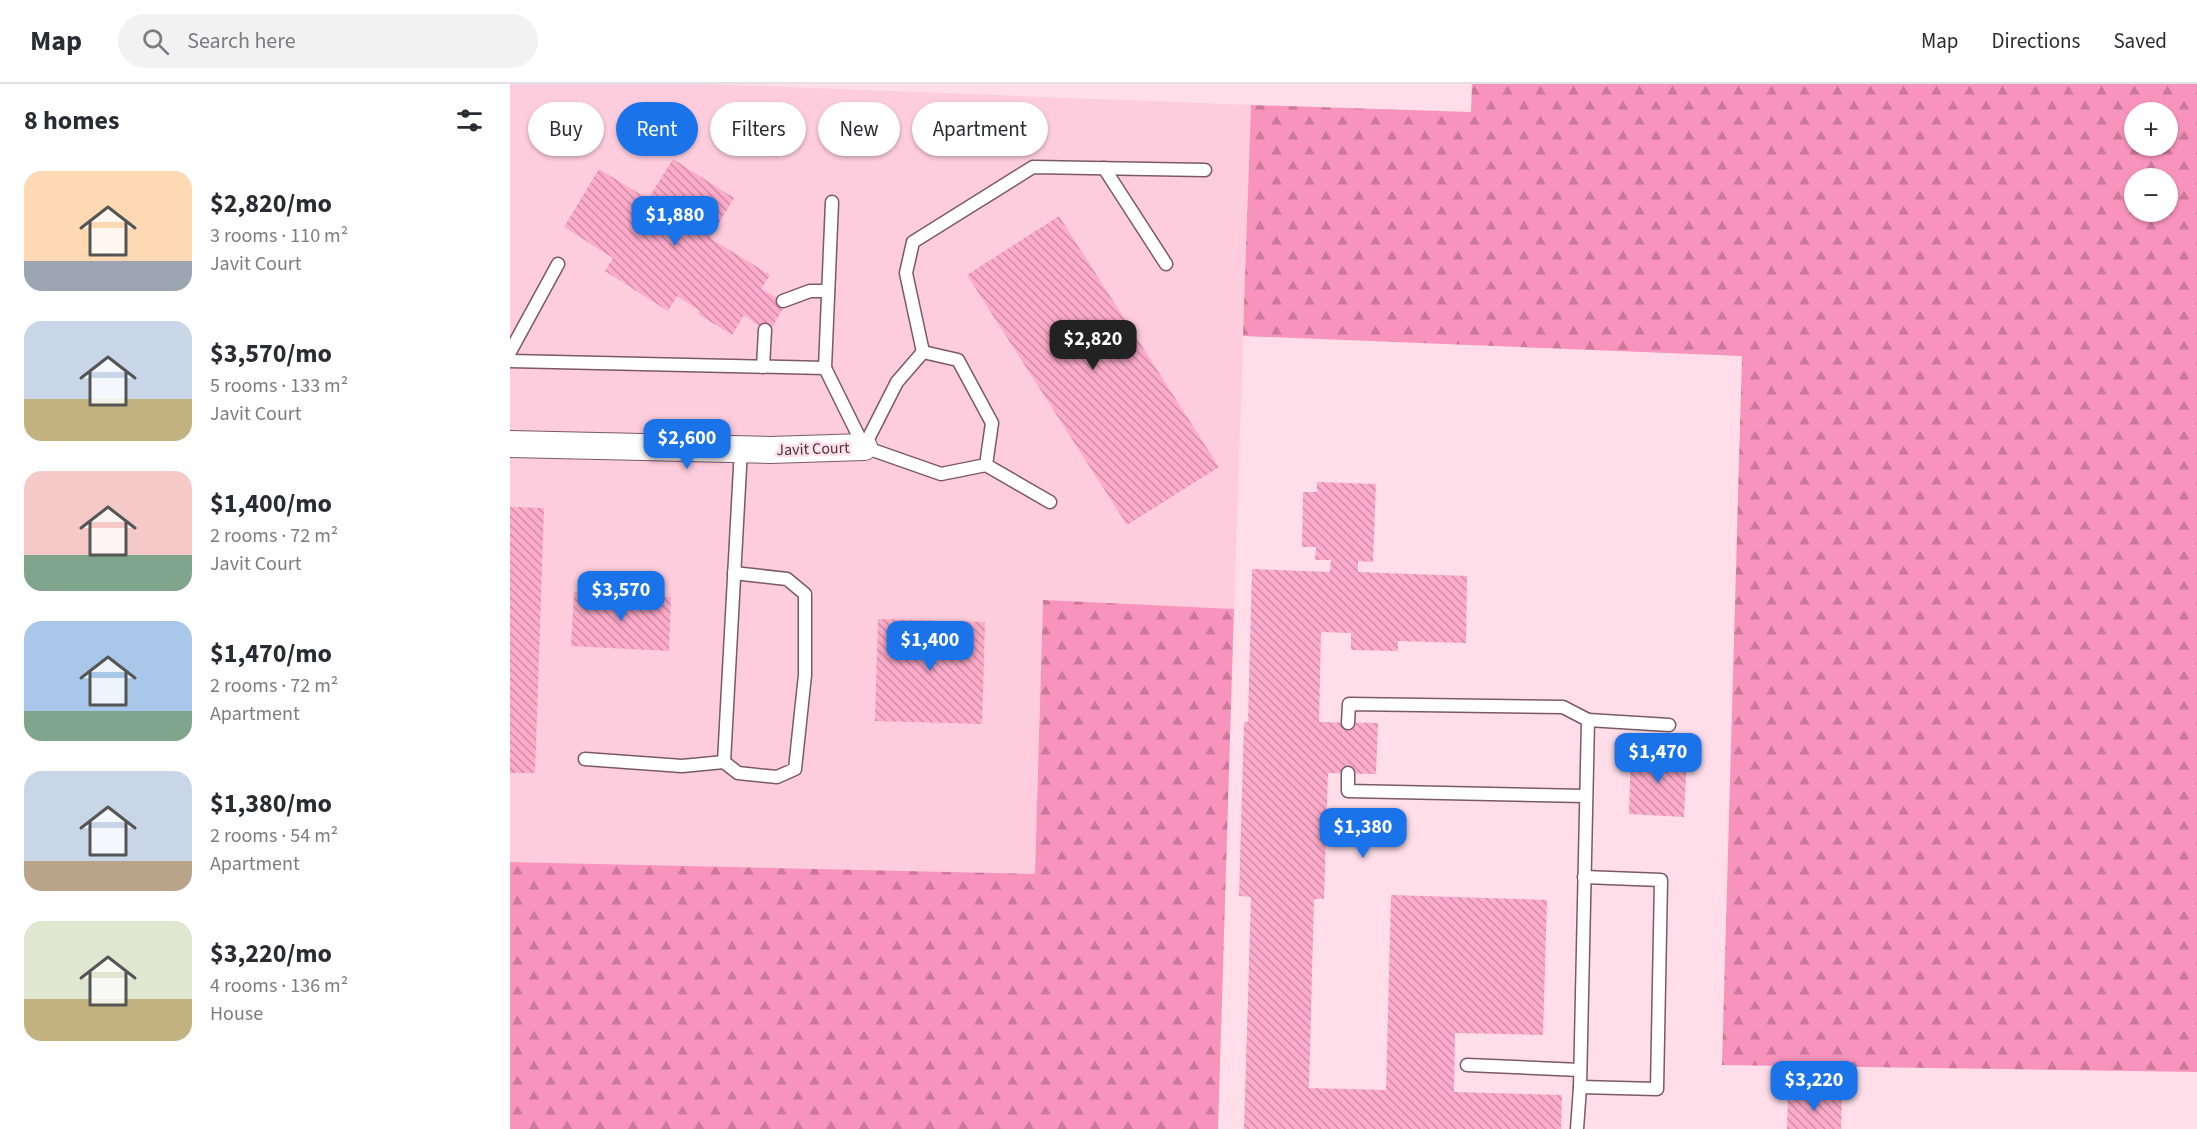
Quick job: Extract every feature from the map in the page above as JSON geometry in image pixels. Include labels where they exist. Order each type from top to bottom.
[{"type":"street","name":"Javit Court","points":[[510,444],[741,449],[864,447]]},
{"type":"lane","points":[[923,352],[906,273],[914,242],[1033,166],[1205,170]]},
{"type":"lane","points":[[1104,168],[1166,264]]},
{"type":"lane","points":[[832,202],[825,368],[864,447],[941,474],[986,465],[1050,502]]},
{"type":"lane","points":[[510,352],[558,264]]},
{"type":"lane","points":[[783,302],[810,291],[828,291]]},
{"type":"lane","points":[[763,367],[765,330]]},
{"type":"lane","points":[[864,447],[897,382],[923,352]]},
{"type":"lane","points":[[923,352],[958,360],[992,423],[986,465]]},
{"type":"lane","points":[[510,361],[825,368]]},
{"type":"lane","points":[[724,762],[741,449]]},
{"type":"lane","points":[[585,759],[682,766],[724,762],[738,773],[777,777],[795,769],[805,675],[805,594],[787,579],[734,573]]},
{"type":"lane","points":[[1348,723],[1349,704],[1563,707],[1588,720],[1669,724]]},
{"type":"lane","points":[[1577,1129],[1580,1087],[1588,720]]},
{"type":"lane","points":[[1348,773],[1348,791],[1586,796]]},
{"type":"lane","points":[[1580,1087],[1657,1089],[1661,891],[1661,880],[1584,877]]},
{"type":"lane","points":[[1467,1065],[1580,1070]]},
{"type":"shaded area","points":[[510,84],[707,84],[1251,105],[1234,609],[1043,601],[1035,874],[510,862]]},
{"type":"green space","points":[[1472,84],[2197,84],[2197,1072],[1722,1065],[1742,356],[1243,336],[1251,105],[1471,112]]},
{"type":"green space","points":[[1043,600],[1234,609],[1218,1129],[510,1129],[510,862],[1035,874]]},
{"type":"building","points":[[673,159],[734,198],[710,238],[770,275],[761,289],[786,303],[769,333],[744,315],[732,335],[698,314],[700,311],[677,296],[668,311],[605,271],[613,258],[564,227],[599,169],[648,199]]},
{"type":"building","points":[[1059,216],[1219,467],[1127,525],[967,275]]},
{"type":"building","points":[[1317,482],[1376,484],[1373,562],[1358,561],[1358,572],[1467,576],[1466,643],[1398,641],[1398,651],[1351,650],[1351,633],[1321,632],[1319,722],[1378,723],[1376,774],[1328,773],[1324,899],[1314,899],[1309,1088],[1386,1090],[1391,895],[1547,900],[1543,1035],[1455,1033],[1454,1092],[1562,1095],[1561,1129],[1244,1129],[1251,897],[1239,896],[1244,722],[1248,722],[1252,569],[1330,572],[1331,560],[1315,560],[1316,547],[1302,547],[1303,492],[1317,492]]},
{"type":"building","points":[[510,507],[544,508],[535,773],[510,773]]},
{"type":"building","points":[[574,592],[671,597],[669,651],[571,646]]},
{"type":"building","points":[[878,619],[985,622],[982,724],[875,721]]},
{"type":"building","points":[[1631,752],[1687,754],[1684,817],[1629,814]]},
{"type":"building","points":[[1788,1094],[1842,1096],[1841,1129],[1787,1129]]}]
